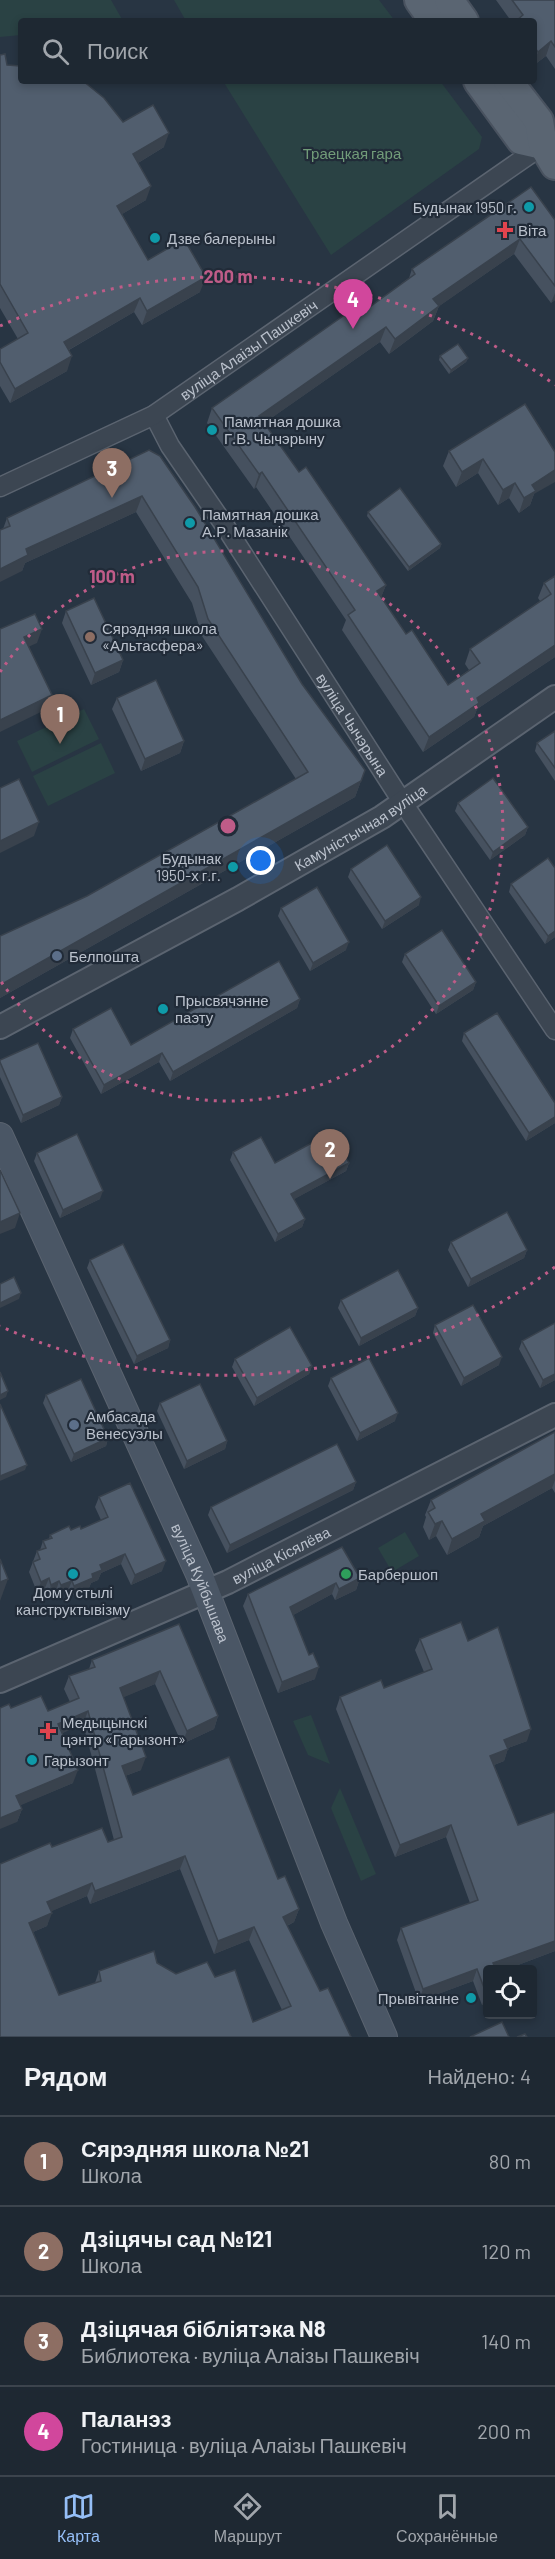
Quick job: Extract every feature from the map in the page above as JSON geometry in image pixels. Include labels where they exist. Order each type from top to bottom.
[{"type":"main road","points":[[419,0],[432,18]]},
{"type":"main road","points":[[449,0],[462,18]]},
{"type":"main road","points":[[480,84],[521,140],[549,155]]},
{"type":"main road","points":[[510,84],[539,122],[549,155]]},
{"type":"main road","name":"вуліца Куйбышава","points":[[0,1136],[206,1592],[334,1923],[384,2037]]},
{"type":"street","name":"вуліца Алаізы Пашкевіч","points":[[0,487],[154,415],[549,155]]},
{"type":"street","name":"вуліца Чычэрына","points":[[154,415],[170,446],[326,680],[403,803],[555,1030]]},
{"type":"street","name":"Камуністычная вуліца","points":[[0,1027],[238,899],[403,803],[555,697]]},
{"type":"street","name":"вуліца Кісялёва","points":[[0,1681],[206,1592],[555,1415]]},
{"type":"green space","points":[[0,0],[111,0],[121,18],[18,18],[18,35],[0,37]]},
{"type":"green space","points":[[174,0],[379,0],[393,18],[184,18]]},
{"type":"green space","name":"Траецкая гара","points":[[225,84],[442,84],[482,137],[479,149],[331,255]]},
{"type":"green space","points":[[84,709],[99,739],[32,772],[17,741]]},
{"type":"green space","points":[[101,743],[115,773],[48,806],[33,776]]},
{"type":"green space","points":[[405,1532],[419,1556],[392,1572],[378,1548]]},
{"type":"green space","points":[[311,1715],[330,1764],[308,1755],[293,1721]]},
{"type":"green space","points":[[340,1788],[376,1874],[361,1881],[331,1808]]},
{"type":"building","points":[[512,0],[555,0],[555,47],[551,41],[538,52],[537,18],[520,18],[523,15]]},
{"type":"building","points":[[5,54],[7,65],[18,66],[18,84],[87,84],[104,98],[123,122],[153,105],[169,133],[133,154],[151,186],[117,206],[148,260],[184,239],[206,277],[147,311],[140,298],[64,342],[72,356],[15,389],[0,362],[0,349],[28,333],[0,284],[0,55]]},
{"type":"building","points":[[531,187],[555,220],[555,286],[520,239],[433,299],[439,306],[395,339],[386,327],[259,416],[299,472],[306,467],[386,585],[377,591],[406,634],[412,630],[448,685],[480,663],[470,649],[551,594],[544,583],[555,576],[555,645],[477,698],[479,703],[429,737],[348,615],[355,610],[262,472],[259,474],[212,408],[366,300],[371,306],[415,274],[412,269]]},
{"type":"building","points":[[458,344],[468,358],[451,370],[440,356]]},
{"type":"building","points":[[525,404],[555,452],[555,470],[532,485],[536,491],[524,498],[515,483],[503,490],[483,459],[462,472],[449,451]]},
{"type":"building","points":[[149,450],[160,456],[195,507],[302,684],[365,770],[361,781],[0,985],[0,936],[87,896],[308,772],[208,619],[198,587],[142,496],[26,549],[28,555],[0,569],[0,530],[10,526],[7,518]]},
{"type":"building","points":[[400,488],[441,544],[409,567],[368,512]]},
{"type":"building","points":[[94,598],[123,660],[95,673],[66,611]]},
{"type":"building","points":[[35,614],[42,629],[24,637],[52,695],[0,720],[0,629]]},
{"type":"building","points":[[156,680],[184,741],[145,759],[117,698]]},
{"type":"building","points":[[555,731],[555,768],[537,743]]},
{"type":"building","points":[[493,778],[528,827],[493,852],[458,803]]},
{"type":"building","points":[[19,779],[39,822],[0,841],[0,788]]},
{"type":"building","points":[[387,845],[421,897],[385,921],[351,869]]},
{"type":"building","points":[[548,858],[555,868],[555,931],[548,936],[511,884]]},
{"type":"building","points":[[317,887],[349,942],[313,963],[281,908]]},
{"type":"building","points":[[442,930],[476,982],[439,1006],[405,954]]},
{"type":"building","points":[[279,961],[300,999],[173,1072],[162,1053],[104,1085],[73,1029],[111,1008],[131,1045]]},
{"type":"building","points":[[497,1013],[555,1103],[555,1117],[529,1133],[464,1033]]},
{"type":"building","points":[[38,1043],[62,1097],[23,1115],[0,1060]]},
{"type":"building","points":[[332,1132],[349,1163],[291,1194],[305,1219],[278,1234],[233,1152],[261,1137],[275,1163]]},
{"type":"building","points":[[77,1134],[103,1191],[63,1210],[37,1153]]},
{"type":"building","points":[[0,1170],[20,1213],[0,1222]]},
{"type":"building","points":[[507,1212],[527,1250],[471,1279],[451,1242]]},
{"type":"building","points":[[123,1244],[170,1340],[137,1356],[90,1260]]},
{"type":"building","points":[[398,1270],[418,1308],[361,1338],[341,1300]]},
{"type":"building","points":[[14,1277],[21,1293],[0,1303],[0,1284]]},
{"type":"building","points":[[473,1305],[502,1357],[464,1378],[435,1325]]},
{"type":"building","points":[[555,1323],[555,1374],[543,1380],[522,1341]]},
{"type":"building","points":[[290,1327],[312,1366],[257,1398],[235,1359]]},
{"type":"building","points":[[369,1358],[398,1413],[360,1433],[331,1378]]},
{"type":"building","points":[[0,1372],[8,1391],[0,1395]]},
{"type":"building","name":"Амбасада Венесуэлы","points":[[81,1379],[108,1438],[74,1454],[46,1395]]},
{"type":"building","points":[[200,1384],[227,1441],[187,1461],[160,1403]]},
{"type":"building","points":[[0,1404],[27,1465],[0,1476]]},
{"type":"building","points":[[555,1432],[555,1474],[481,1514],[485,1521],[452,1539],[442,1521],[435,1524],[428,1512],[435,1508],[431,1500]]},
{"type":"building","points":[[337,1444],[356,1482],[230,1545],[211,1507]]},
{"type":"building","points":[[130,1483],[166,1561],[135,1575],[125,1554],[100,1565],[102,1570],[92,1574],[93,1578],[74,1586],[72,1581],[61,1585],[59,1581],[51,1585],[49,1578],[41,1582],[33,1562],[40,1559],[37,1551],[46,1548],[43,1541],[52,1538],[50,1535],[69,1526],[71,1530],[80,1526],[81,1529],[108,1517],[99,1497]]},
{"type":"building","points":[[342,1547],[360,1578],[339,1589],[336,1583],[290,1607],[309,1655],[313,1653],[319,1667],[282,1682],[248,1594]]},
{"type":"building","points":[[0,1559],[8,1579],[0,1582]]},
{"type":"building","points":[[461,1622],[468,1641],[498,1627],[531,1729],[504,1740],[508,1749],[490,1756],[518,1825],[554,1812],[555,1814],[555,1941],[493,1963],[494,1965],[483,1965],[483,1985],[477,1969],[423,1989],[401,1928],[478,1900],[451,1825],[400,1845],[340,1697],[381,1680],[384,1688],[432,1669],[420,1639]]},
{"type":"building","points":[[179,1624],[218,1716],[187,1731],[160,1671],[120,1688],[146,1757],[122,1766],[133,1795],[229,1757],[278,1879],[285,1876],[299,1909],[283,1917],[320,1991],[328,1988],[351,2037],[0,2037],[0,1864],[50,1843],[52,1847],[102,1828],[108,1842],[122,1837],[88,1711],[58,1724],[78,1770],[16,1796],[22,1809],[0,1818],[0,1708],[9,1704],[11,1708],[41,1696],[48,1711],[79,1698],[69,1676],[95,1667],[92,1660]],"holes":[[[185,1856],[218,1941],[254,1927],[291,2006],[253,2022],[235,1970],[215,1977],[207,1962],[176,1974],[157,1963],[154,1951],[99,1971],[101,1981],[59,1995],[29,1923],[52,1913],[47,1902],[92,1883],[95,1891]]]},
{"type":"building","points":[[502,2022],[509,2037],[470,2037]]},
{"type":"place","name":"Будынак 1950 г.","points":[[529,207]]},
{"type":"place","name":"Віта","points":[[505,230]]},
{"type":"place","name":"Дзве балерыны","points":[[155,238]]},
{"type":"place","name":"Паланэз","points":[[353,329]]},
{"type":"place","name":"Памятная дошка Г.В. Чычэрыну","points":[[212,430]]},
{"type":"place","name":"Дзіцячая бібліятэка N8","points":[[112,498]]},
{"type":"place","name":"Памятная дошка А.Р. Мазанік","points":[[190,523]]},
{"type":"place","name":"Сярэдняя школа «Альтасфера»","points":[[90,637]]},
{"type":"place","name":"Сярэдняя школа №21","points":[[60,744]]},
{"type":"place","name":"Будынак 1950-х г.г.","points":[[233,867]]},
{"type":"place","name":"Белпошта","points":[[57,956]]},
{"type":"place","name":"Прысвячэнне паэту","points":[[163,1009]]},
{"type":"place","name":"Дзіцячы сад №121","points":[[330,1179]]},
{"type":"place","name":"Амбасада Венесуэлы","points":[[74,1425]]},
{"type":"place","name":"Дом у стылі канструктывізму","points":[[73,1574]]},
{"type":"place","name":"Барбершоп","points":[[346,1574]]},
{"type":"place","name":"Медыцынскі цэнтр «Гарызонт»","points":[[48,1731]]},
{"type":"place","name":"Гарызонт","points":[[32,1760]]},
{"type":"place","name":"Прывітанне","points":[[471,1998]]}]
